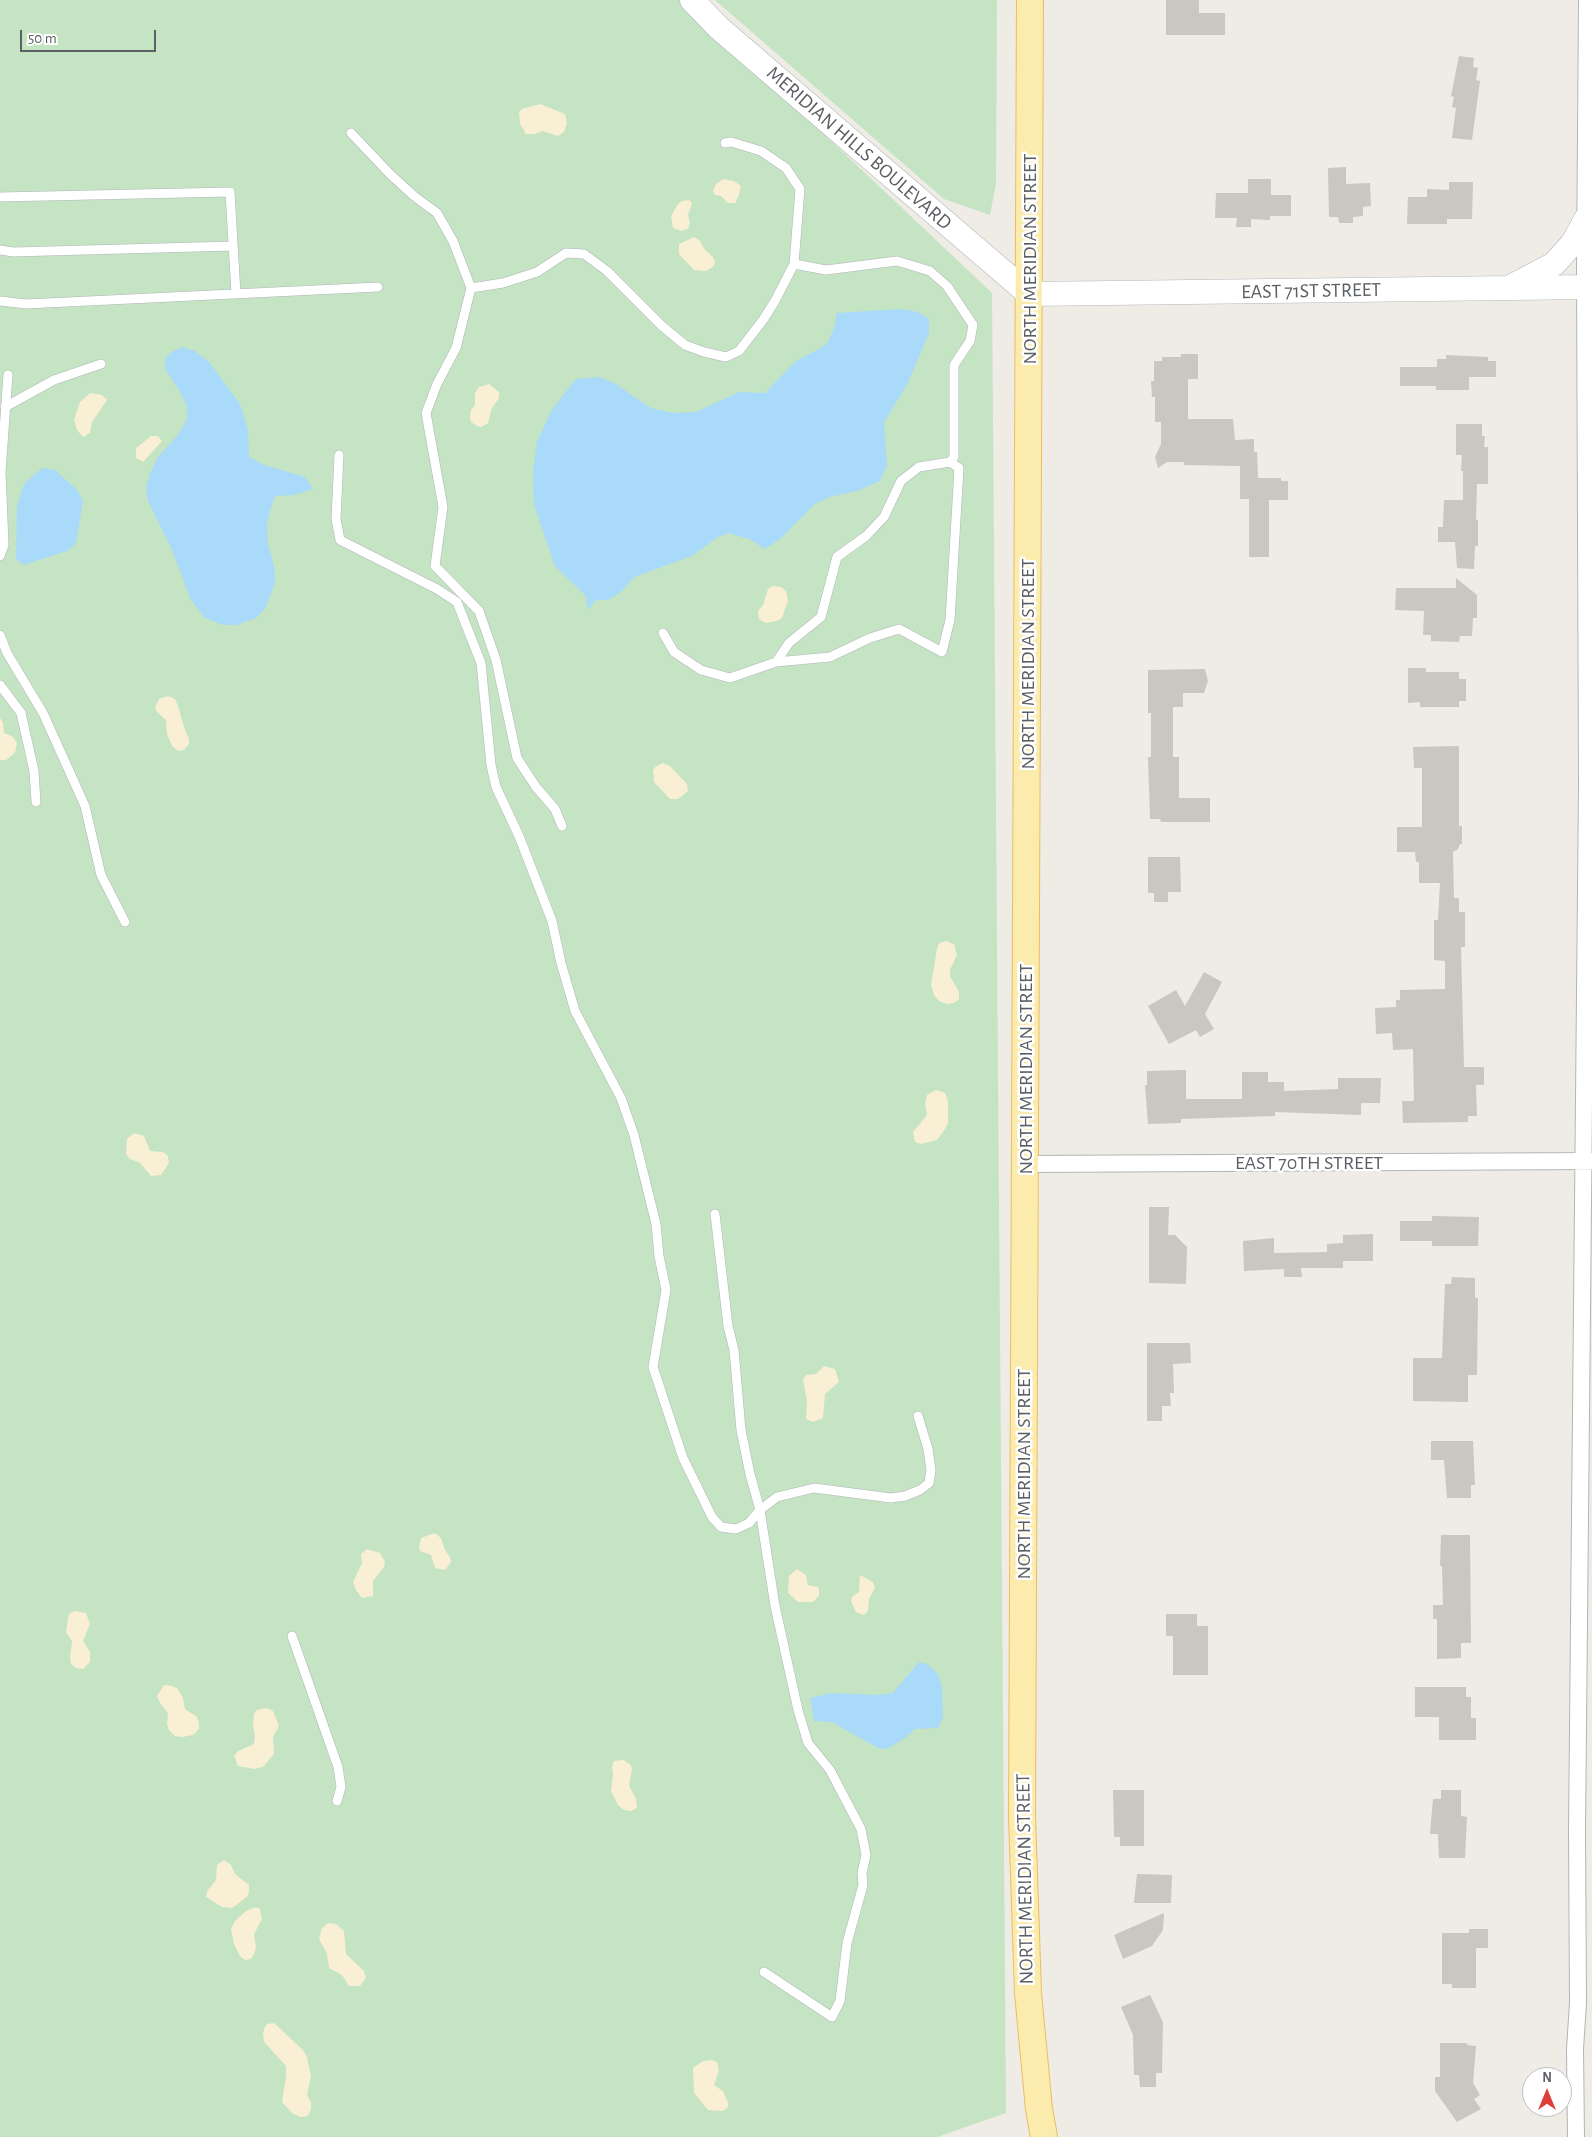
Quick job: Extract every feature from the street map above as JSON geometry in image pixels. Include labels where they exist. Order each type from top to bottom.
[{"type":"main road","name":"MERIDIAN HILLS BOULEVARD","points":[[692,0],[719,28],[1029,294]]},
{"type":"main road","name":"NORTH MERIDIAN STREET","points":[[1030,0],[1022,1833],[1028,1994],[1039,2109],[1044,2137]]},
{"type":"main road","points":[[1508,288],[1554,264],[1589,224]]},
{"type":"main road","name":"EAST 71ST STREET","points":[[1029,294],[1589,287]]},
{"type":"street","points":[[1576,2137],[1575,2049],[1578,2003],[1578,1820],[1588,1161],[1590,785],[1587,0]]},
{"type":"street","name":"EAST 70TH STREET","points":[[1026,1164],[1588,1161]]},
{"type":"lane","points":[[351,133],[390,174],[414,196],[437,213],[453,241],[471,288],[456,348],[437,384],[426,412],[443,507],[435,566],[478,611],[496,660],[517,758],[555,809],[562,826]]},
{"type":"lane","points":[[471,288],[503,282],[537,272],[566,253],[584,254],[607,271],[662,326],[685,344],[704,352],[726,357],[739,351],[776,301],[794,264],[800,189],[786,168],[761,151],[732,142],[725,143]]},
{"type":"lane","points":[[0,197],[230,192],[236,294]]},
{"type":"lane","points":[[0,250],[13,252],[234,246]]},
{"type":"lane","points":[[776,662],[790,643],[821,617],[838,557],[866,536],[884,516],[901,481],[919,467],[950,462],[954,457],[954,365],[970,341],[973,325],[947,286],[930,271],[897,261],[826,270],[794,264]]},
{"type":"lane","points":[[0,301],[26,304],[378,287]]},
{"type":"lane","points":[[5,407],[54,380],[101,364]]},
{"type":"lane","points":[[0,556],[4,545],[1,472],[8,375]]},
{"type":"lane","points":[[340,455],[336,519],[340,540],[437,589],[457,602],[481,663],[491,765],[496,787],[520,836],[552,921],[561,963],[575,1012],[621,1098],[634,1136],[656,1224],[659,1256],[666,1290],[653,1367],[683,1458],[712,1517],[722,1527],[736,1529],[749,1523],[760,1510],[777,1497],[814,1488],[891,1498],[904,1496],[920,1490],[929,1482],[931,1470],[928,1449],[918,1416]]},
{"type":"lane","points":[[664,633],[674,652],[701,670],[730,678],[776,662],[830,656],[870,638],[899,629],[942,652],[950,620],[959,468],[950,462]]},
{"type":"lane","points":[[0,635],[7,653],[43,713],[85,806],[101,874],[125,922]]},
{"type":"lane","points":[[0,685],[21,713],[34,771],[36,802]]},
{"type":"lane","points":[[715,1214],[728,1326],[735,1358],[742,1430],[750,1474],[760,1510],[776,1606],[798,1710],[808,1743],[830,1770],[861,1829],[866,1855],[862,1874],[863,1885],[847,1943],[840,2001],[832,2017],[764,1972]]},
{"type":"lane","points":[[292,1636],[338,1767],[341,1787],[337,1801]]},
{"type":"green space","points":[[0,0],[682,0],[992,293],[1006,2113],[937,2137],[0,2137]]},
{"type":"green space","points":[[715,0],[997,0],[996,183],[990,215],[944,199]]},
{"type":"sand","points":[[540,104],[565,114],[567,123],[564,132],[558,136],[543,131],[535,134],[526,134],[520,124],[519,112],[522,109]]},
{"type":"sand","points":[[723,179],[734,181],[741,186],[735,203],[728,203],[721,196],[715,195],[713,191],[716,184]]},
{"type":"sand","points":[[689,200],[692,203],[688,215],[690,223],[688,229],[681,231],[673,228],[671,216],[678,204]]},
{"type":"sand","points":[[694,237],[700,241],[715,262],[714,266],[706,271],[694,270],[679,254],[679,244]]},
{"type":"sand","points":[[489,384],[499,392],[499,398],[492,408],[488,423],[482,427],[477,426],[471,422],[470,417],[471,410],[475,405],[475,393],[479,387]]},
{"type":"sand","points":[[90,393],[102,395],[107,400],[92,422],[90,433],[83,437],[77,430],[74,420],[80,402]]},
{"type":"sand","points":[[151,436],[158,436],[162,441],[143,462],[136,458],[136,448]]},
{"type":"sand","points":[[772,586],[781,587],[786,591],[788,601],[782,618],[765,623],[759,619],[758,611],[763,605],[768,589]]},
{"type":"sand","points":[[168,696],[175,699],[189,739],[189,744],[184,750],[178,751],[172,746],[167,734],[166,720],[155,708],[159,699]]},
{"type":"sand","points":[[0,718],[3,723],[4,733],[12,736],[17,743],[15,753],[6,760],[0,760]]},
{"type":"sand","points":[[663,763],[670,766],[687,784],[688,791],[678,799],[670,799],[654,782],[653,771],[655,767]]},
{"type":"sand","points":[[946,941],[954,944],[957,955],[950,970],[950,976],[959,992],[959,999],[954,1003],[947,1004],[939,1001],[934,995],[931,985],[939,943]]},
{"type":"sand","points":[[936,1090],[945,1093],[948,1101],[948,1123],[937,1140],[921,1144],[915,1142],[913,1132],[927,1115],[925,1104],[927,1095]]},
{"type":"sand","points":[[134,1133],[144,1136],[150,1151],[163,1152],[168,1156],[169,1163],[161,1175],[151,1176],[140,1163],[130,1159],[126,1154],[127,1139]]},
{"type":"sand","points":[[824,1366],[835,1369],[839,1382],[825,1394],[823,1418],[813,1422],[806,1419],[807,1401],[803,1380],[806,1375],[816,1374]]},
{"type":"sand","points":[[435,1533],[441,1538],[445,1550],[450,1557],[451,1562],[445,1570],[435,1568],[431,1555],[420,1551],[419,1548],[421,1538]]},
{"type":"sand","points":[[367,1549],[380,1553],[385,1562],[384,1567],[373,1581],[373,1596],[362,1598],[353,1582],[362,1563],[361,1554]]},
{"type":"sand","points":[[797,1569],[806,1575],[808,1585],[818,1587],[819,1589],[819,1596],[813,1602],[798,1602],[788,1593],[789,1576]]},
{"type":"sand","points":[[860,1575],[873,1582],[875,1588],[869,1599],[868,1611],[864,1615],[856,1612],[851,1601],[852,1597],[859,1592]]},
{"type":"sand","points":[[74,1611],[86,1613],[90,1624],[83,1641],[90,1652],[90,1662],[83,1669],[76,1668],[71,1664],[70,1658],[72,1641],[66,1632],[69,1614]]},
{"type":"sand","points":[[164,1685],[177,1688],[183,1698],[185,1709],[196,1716],[199,1722],[199,1729],[193,1735],[175,1736],[169,1730],[167,1724],[168,1713],[157,1696]]},
{"type":"sand","points":[[266,1708],[273,1711],[279,1726],[273,1737],[274,1754],[263,1767],[254,1769],[238,1766],[234,1756],[238,1751],[254,1744],[254,1714],[257,1710]]},
{"type":"sand","points":[[623,1760],[631,1765],[632,1769],[629,1786],[636,1798],[637,1808],[631,1811],[624,1810],[618,1805],[611,1791],[614,1761]]},
{"type":"sand","points":[[224,1860],[231,1865],[235,1874],[249,1885],[247,1897],[232,1908],[222,1907],[206,1897],[207,1891],[216,1880],[217,1865]]},
{"type":"sand","points":[[256,1907],[260,1909],[262,1919],[254,1934],[255,1952],[251,1959],[245,1960],[240,1956],[234,1944],[231,1929],[235,1921],[246,1911]]},
{"type":"sand","points":[[328,1923],[336,1924],[344,1931],[346,1954],[364,1971],[366,1978],[360,1986],[349,1986],[342,1975],[329,1968],[327,1954],[319,1939],[322,1928]]},
{"type":"sand","points":[[274,2023],[303,2050],[307,2057],[311,2077],[307,2095],[311,2102],[308,2116],[301,2117],[293,2114],[282,2102],[286,2066],[264,2042],[263,2034],[267,2024]]},
{"type":"sand","points":[[712,2060],[717,2062],[719,2070],[714,2085],[723,2091],[728,2102],[728,2107],[723,2111],[708,2110],[694,2093],[693,2068],[703,2061]]},
{"type":"water","points":[[901,309],[918,312],[929,319],[929,333],[907,385],[884,422],[887,465],[880,481],[857,491],[829,497],[815,504],[780,539],[765,549],[749,539],[729,533],[718,537],[692,556],[634,577],[622,591],[608,600],[596,600],[588,610],[586,596],[555,566],[534,505],[533,472],[537,442],[551,411],[576,379],[599,377],[614,383],[651,408],[673,413],[696,412],[739,392],[765,393],[796,361],[828,342],[834,328],[837,313]]},
{"type":"water","points":[[182,347],[195,351],[210,363],[240,404],[248,429],[249,457],[264,465],[305,477],[313,489],[294,495],[275,496],[267,525],[268,545],[274,566],[275,583],[265,609],[256,618],[237,625],[223,625],[205,618],[191,600],[172,550],[148,501],[146,488],[150,473],[158,457],[177,436],[187,420],[187,407],[182,395],[165,369],[165,359],[170,353]]},
{"type":"water","points":[[42,468],[55,470],[78,491],[83,501],[76,543],[67,551],[23,565],[16,559],[17,506],[24,484]]},
{"type":"water","points":[[919,1662],[927,1664],[938,1674],[942,1687],[943,1717],[938,1728],[915,1729],[905,1738],[887,1749],[878,1748],[832,1722],[814,1721],[810,1698],[831,1693],[879,1695],[893,1693]]},
{"type":"building","points":[[1166,0],[1199,0],[1199,13],[1225,13],[1225,35],[1166,35]]},
{"type":"building","points":[[1459,56],[1474,58],[1473,67],[1478,68],[1476,80],[1480,81],[1472,140],[1452,138],[1456,108],[1452,107],[1454,97],[1451,96]]},
{"type":"building","points":[[1346,167],[1346,184],[1370,183],[1371,206],[1363,207],[1363,216],[1353,217],[1353,223],[1339,223],[1338,217],[1329,217],[1328,168]]},
{"type":"building","points":[[1248,179],[1271,179],[1271,195],[1291,195],[1291,216],[1270,216],[1270,220],[1251,219],[1251,227],[1236,227],[1237,218],[1215,218],[1216,193],[1248,193]]},
{"type":"building","points":[[1449,182],[1473,182],[1472,219],[1447,219],[1447,224],[1407,224],[1408,197],[1427,197],[1427,189],[1449,190]]},
{"type":"building","points":[[1181,354],[1198,354],[1198,379],[1188,379],[1188,419],[1233,419],[1235,440],[1254,439],[1254,452],[1257,452],[1258,478],[1281,478],[1281,481],[1288,481],[1288,500],[1269,500],[1269,557],[1249,557],[1249,499],[1240,499],[1240,466],[1184,465],[1184,462],[1167,462],[1158,468],[1155,457],[1161,444],[1161,422],[1155,422],[1155,397],[1152,397],[1151,381],[1154,381],[1154,361],[1162,361],[1162,357],[1181,357]]},
{"type":"building","points":[[1446,355],[1488,357],[1488,361],[1496,361],[1496,377],[1469,377],[1469,390],[1436,390],[1436,386],[1400,386],[1400,367],[1437,367],[1437,359],[1446,359]]},
{"type":"building","points":[[1456,424],[1482,424],[1482,436],[1485,436],[1484,447],[1488,447],[1488,484],[1477,484],[1476,520],[1478,520],[1478,546],[1475,546],[1474,569],[1457,568],[1455,542],[1438,542],[1438,527],[1443,527],[1444,500],[1463,500],[1462,455],[1456,455]]},
{"type":"building","points":[[1456,578],[1477,595],[1477,618],[1473,618],[1472,636],[1460,636],[1459,642],[1431,641],[1431,635],[1423,635],[1424,611],[1395,610],[1396,588],[1456,588]]},
{"type":"building","points":[[1408,668],[1426,668],[1426,672],[1459,672],[1459,679],[1466,679],[1466,701],[1459,701],[1459,707],[1420,707],[1420,702],[1408,703]]},
{"type":"building","points":[[1205,669],[1208,681],[1204,693],[1183,693],[1183,707],[1173,707],[1173,757],[1179,757],[1179,798],[1210,798],[1210,822],[1161,822],[1160,819],[1150,819],[1148,757],[1151,757],[1151,713],[1148,713],[1148,670]]},
{"type":"building","points":[[1459,746],[1459,826],[1462,826],[1462,844],[1453,852],[1454,898],[1459,898],[1459,912],[1465,912],[1465,947],[1461,947],[1464,1067],[1484,1067],[1484,1085],[1476,1085],[1477,1116],[1468,1116],[1468,1122],[1403,1123],[1402,1101],[1414,1101],[1413,1049],[1393,1050],[1392,1033],[1376,1034],[1375,1008],[1396,1007],[1396,1000],[1400,1000],[1400,990],[1445,989],[1445,961],[1434,960],[1434,920],[1438,920],[1440,883],[1419,883],[1419,862],[1416,862],[1415,852],[1397,852],[1397,827],[1422,827],[1422,768],[1414,768],[1413,747]]},
{"type":"building","points":[[1148,857],[1180,857],[1181,892],[1168,892],[1168,902],[1154,902],[1154,893],[1148,893]]},
{"type":"building","points":[[1204,972],[1222,982],[1205,1014],[1214,1029],[1200,1037],[1196,1030],[1169,1044],[1148,1006],[1176,990],[1185,1006]]},
{"type":"building","points":[[1186,1070],[1186,1099],[1242,1099],[1242,1072],[1268,1072],[1268,1082],[1284,1082],[1284,1091],[1338,1089],[1338,1078],[1381,1078],[1380,1103],[1361,1103],[1361,1115],[1275,1112],[1275,1116],[1181,1119],[1181,1123],[1148,1124],[1145,1085],[1147,1085],[1147,1071]]},
{"type":"building","points":[[1149,1207],[1169,1207],[1168,1235],[1175,1235],[1187,1247],[1186,1284],[1149,1283]]},
{"type":"building","points":[[1432,1216],[1479,1217],[1478,1246],[1432,1246],[1432,1241],[1400,1241],[1400,1221],[1432,1221]]},
{"type":"building","points":[[1373,1234],[1373,1261],[1343,1261],[1343,1268],[1301,1268],[1302,1277],[1284,1277],[1284,1269],[1244,1271],[1243,1241],[1274,1238],[1274,1253],[1327,1252],[1327,1244],[1343,1243],[1343,1235]]},
{"type":"building","points":[[1452,1277],[1475,1278],[1475,1298],[1478,1298],[1477,1375],[1468,1375],[1468,1402],[1413,1401],[1413,1358],[1442,1358],[1445,1284],[1451,1284]]},
{"type":"building","points":[[1147,1343],[1190,1343],[1191,1363],[1173,1364],[1174,1393],[1170,1393],[1171,1406],[1162,1406],[1162,1421],[1147,1421]]},
{"type":"building","points":[[1431,1441],[1473,1441],[1475,1485],[1471,1485],[1471,1498],[1447,1498],[1444,1460],[1431,1460]]},
{"type":"building","points":[[1441,1535],[1470,1535],[1471,1643],[1461,1643],[1461,1658],[1437,1659],[1437,1619],[1433,1619],[1433,1605],[1443,1605],[1442,1566],[1440,1566]]},
{"type":"building","points":[[1166,1614],[1197,1614],[1197,1626],[1208,1626],[1208,1675],[1173,1675],[1173,1636],[1166,1636]]},
{"type":"building","points":[[1415,1687],[1466,1687],[1466,1697],[1471,1697],[1471,1718],[1476,1718],[1476,1740],[1439,1740],[1439,1717],[1415,1717]]},
{"type":"building","points":[[1113,1790],[1144,1790],[1144,1846],[1120,1846],[1120,1837],[1114,1837]]},
{"type":"building","points":[[1441,1790],[1461,1790],[1461,1816],[1467,1817],[1465,1858],[1439,1858],[1438,1834],[1430,1834],[1433,1799],[1441,1799]]},
{"type":"building","points":[[1137,1874],[1172,1875],[1171,1903],[1134,1903]]},
{"type":"building","points":[[1164,1913],[1163,1930],[1152,1946],[1123,1959],[1114,1935]]},
{"type":"building","points":[[1469,1929],[1488,1929],[1488,1948],[1476,1948],[1476,1988],[1452,1988],[1452,1984],[1442,1984],[1442,1933],[1469,1933]]},
{"type":"building","points":[[1150,1995],[1163,2022],[1162,2073],[1156,2073],[1156,2087],[1140,2087],[1139,2075],[1134,2075],[1133,2035],[1121,2007]]},
{"type":"building","points":[[1440,2043],[1467,2043],[1467,2045],[1476,2046],[1473,2083],[1480,2095],[1474,2099],[1481,2109],[1457,2122],[1435,2091],[1435,2077],[1440,2077]]}]
